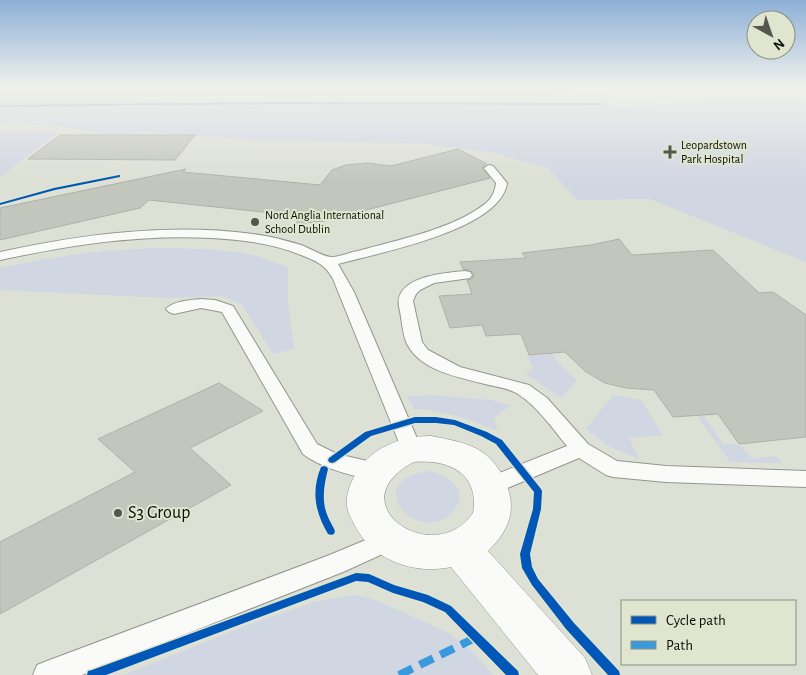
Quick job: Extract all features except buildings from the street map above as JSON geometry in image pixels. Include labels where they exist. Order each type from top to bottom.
[{"type":"street","points":[[431,448],[450,452],[467,460],[481,471],[490,486],[493,503],[489,521],[472,540],[459,547],[442,552],[423,552],[406,548],[390,540],[376,528],[367,513],[365,498],[368,483],[378,471],[386,463],[412,450],[431,448]]},
{"type":"street","points":[[459,547],[568,675]]},
{"type":"lane","points":[[330,262],[439,230],[487,207],[498,196],[502,183],[489,168]]},
{"type":"lane","points":[[0,256],[53,244],[97,238],[152,233],[197,233],[269,241],[302,250],[330,262],[342,284],[392,397],[412,450]]},
{"type":"lane","points":[[465,275],[430,279],[412,290],[406,301],[414,342],[422,354],[455,372],[513,385],[532,395],[548,410],[580,449],[613,469],[666,474],[806,479]]},
{"type":"lane","points":[[174,309],[188,305],[207,304],[218,305],[228,309],[310,449],[320,456],[332,460],[378,471]]},
{"type":"lane","points":[[490,486],[580,449]]},
{"type":"lane","points":[[47,675],[335,564],[390,540]]},
{"type":"shaded area","name":"Leopardstown Park Hospital","points":[[0,118],[806,118],[806,262],[650,199],[577,200],[548,168],[494,153],[428,144],[250,140],[147,132],[114,135],[62,127],[14,123],[0,124]]},
{"type":"shaded area","points":[[0,132],[59,132],[0,177]]},
{"type":"shaded area","points":[[157,248],[207,249],[250,254],[288,267],[288,302],[294,349],[273,354],[242,305],[223,296],[168,298],[0,290],[0,268],[78,254]]},
{"type":"shaded area","points":[[552,354],[565,370],[577,380],[561,398],[526,374],[533,368],[527,356]]},
{"type":"shaded area","points":[[431,395],[490,400],[510,405],[494,418],[497,431],[456,416],[424,409],[414,409],[408,397]]},
{"type":"shaded area","points":[[613,395],[641,400],[663,435],[629,438],[639,459],[608,446],[586,429]]},
{"type":"shaded area","points":[[704,416],[723,444],[740,446],[752,459],[776,456],[782,463],[730,462],[698,417]]},
{"type":"shaded area","points":[[429,471],[442,476],[454,484],[460,496],[459,503],[454,510],[440,520],[426,522],[413,518],[402,509],[397,498],[398,487],[408,477]]},
{"type":"shaded area","points":[[351,595],[362,596],[380,602],[449,633],[475,654],[493,675],[123,675],[245,626],[314,602]]},
{"type":"marked path","points":[[399,675],[477,637]]},
{"type":"cycle path","points":[[0,204],[54,189],[119,176]]},
{"type":"cycle path","points":[[332,460],[368,434],[415,420],[436,420],[455,423],[499,442],[538,491],[537,509],[525,554],[527,568],[535,582],[570,626],[615,675]]},
{"type":"cycle path","points":[[324,469],[319,493],[323,516],[331,531]]},
{"type":"cycle path","points":[[92,675],[356,577],[369,578],[393,589],[425,598],[448,609],[514,675]]},
{"type":"place","name":"Leopardstown Park Hospital","points":[[670,152]]},
{"type":"place","name":"Nord Anglia International School Dublin","points":[[255,222]]},
{"type":"place","name":"S3 Group","points":[[118,513]]}]
